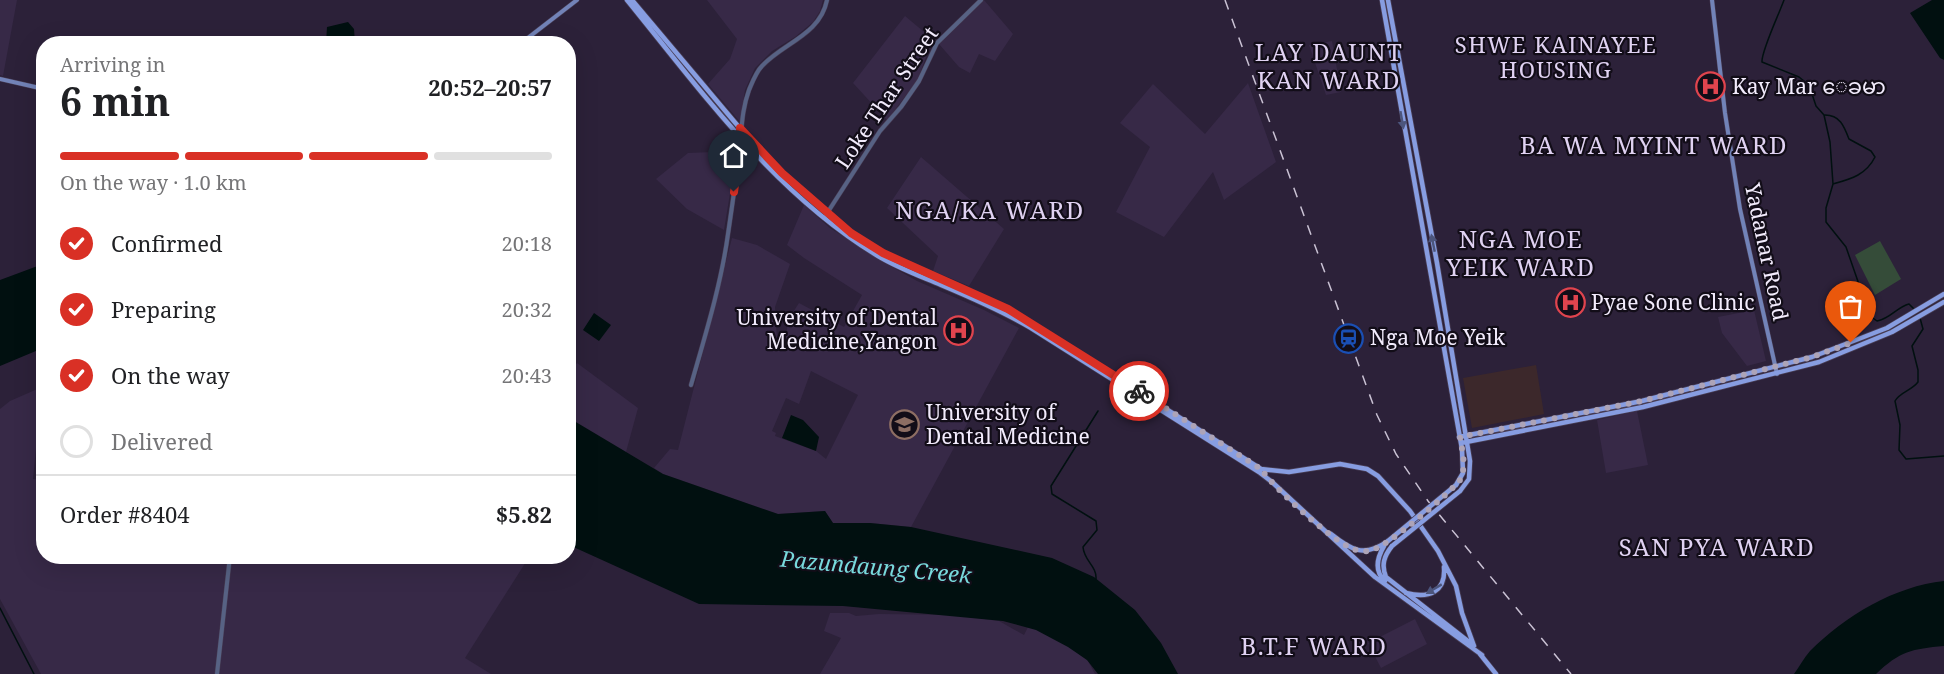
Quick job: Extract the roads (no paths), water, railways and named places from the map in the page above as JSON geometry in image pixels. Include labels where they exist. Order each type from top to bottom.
[{"type":"main road","points":[[530,36],[577,0]]},
{"type":"main road","points":[[627,0],[740,137],[778,176],[825,216]]},
{"type":"main road","points":[[632,0],[759,151],[843,234],[881,258],[995,308],[1031,328],[1260,470],[1352,557],[1482,655]]},
{"type":"main road","points":[[1382,0],[1429,264],[1470,473],[1460,491],[1392,546],[1384,560],[1383,570],[1386,577],[1474,646],[1496,674]]},
{"type":"main road","points":[[1311,519],[1348,547],[1360,551],[1375,549],[1388,542],[1456,485],[1464,470],[1463,439],[1437,263],[1388,0]]},
{"type":"main road","name":"Yadanar Road","points":[[1712,0],[1725,113],[1740,209],[1777,374]]},
{"type":"main road","points":[[0,79],[36,87]]},
{"type":"main road","points":[[1429,264],[1437,263]]},
{"type":"main road","points":[[1463,439],[1642,404],[1777,374],[1820,362],[1860,346],[1910,319],[1944,294]]},
{"type":"main road","points":[[1436,297],[1442,296]]},
{"type":"main road","points":[[1924,310],[1944,302]]},
{"type":"main road","points":[[1642,404],[1812,357],[1910,319]]},
{"type":"main road","points":[[1260,470],[1289,471],[1340,464],[1367,469],[1378,476],[1391,488],[1426,532],[1444,563],[1456,586],[1462,613],[1474,646]]},
{"type":"main road","points":[[1388,542],[1380,554],[1378,570],[1381,577],[1408,601]]},
{"type":"main road","points":[[1404,592],[1426,595],[1435,591],[1442,585],[1445,578],[1444,563]]},
{"type":"street","points":[[691,385],[728,238],[740,150],[740,128],[749,92],[759,68],[816,24],[823,14],[827,0]]},
{"type":"street","name":"Loke Thar Street","points":[[825,216],[880,131],[919,81],[937,43],[981,0]]},
{"type":"street","points":[[217,674],[229,564]]},
{"type":"water","points":[[1932,0],[1944,0],[1944,60],[1940,58],[1910,13]]},
{"type":"water","points":[[348,22],[354,29],[354,36],[326,36],[327,27]]},
{"type":"water","points":[[36,267],[36,351],[0,366],[0,280]]},
{"type":"water","points":[[594,313],[611,325],[599,341],[583,330]]},
{"type":"water","points":[[791,415],[803,420],[819,437],[816,451],[782,438]]},
{"type":"water","name":"Pazundaung Creek","points":[[576,422],[663,474],[778,514],[825,511],[833,523],[870,523],[911,527],[1052,558],[1094,577],[1135,610],[1161,643],[1178,674],[1098,674],[1087,660],[1068,647],[1036,630],[1003,621],[843,606],[699,604],[576,548]]},
{"type":"water","points":[[1944,581],[1944,646],[1923,648],[1907,653],[1892,660],[1876,674],[1794,674],[1810,651],[1855,615],[1907,589]]},
{"type":"waterway","points":[[1784,0],[1767,42],[1762,62],[1799,77],[1809,85],[1816,106],[1824,115],[1830,142],[1833,184],[1826,208],[1826,222],[1846,247],[1870,316],[1877,321],[1909,304],[1914,309]]},
{"type":"waterway","points":[[1825,115],[1838,119],[1849,139],[1871,151],[1875,157],[1863,172],[1833,184]]},
{"type":"waterway","points":[[1920,318],[1923,329],[1912,346],[1918,370],[1918,382],[1895,401],[1900,425],[1899,450],[1906,459],[1944,456]]},
{"type":"waterway","points":[[1096,579],[1095,570],[1083,547],[1097,530],[1096,521],[1052,494],[1051,486],[1098,411]]},
{"type":"waterway","points":[[0,608],[34,674]]},
{"type":"railway","points":[[1225,0],[1377,415],[1396,454],[1428,501],[1571,674]]},
{"type":"place","name":"Kay Mar ေခမာ","points":[[1711,87]]},
{"type":"place","name":"Pyae Sone Clinic","points":[[1570,303]]},
{"type":"place","name":"University of Dental Medicine,Yangon","points":[[958,330]]},
{"type":"place","name":"Nga Moe Yeik","points":[[1349,338]]},
{"type":"place","name":"University of Dental Medicine","points":[[905,425]]},
{"type":"district","name":"SHWE KAINAYEE HOUSING","points":[[1556,58]]},
{"type":"district","name":"LAY DAUNT KAN WARD","points":[[1329,67]]},
{"type":"district","name":"BA WA MYINT WARD","points":[[1654,146]]},
{"type":"district","name":"NGA/KA WARD","points":[[990,211]]},
{"type":"district","name":"NGA MOE YEIK WARD","points":[[1521,254]]},
{"type":"district","name":"SAN PYA WARD","points":[[1717,548]]},
{"type":"district","name":"B.T.F WARD","points":[[1314,647]]}]
